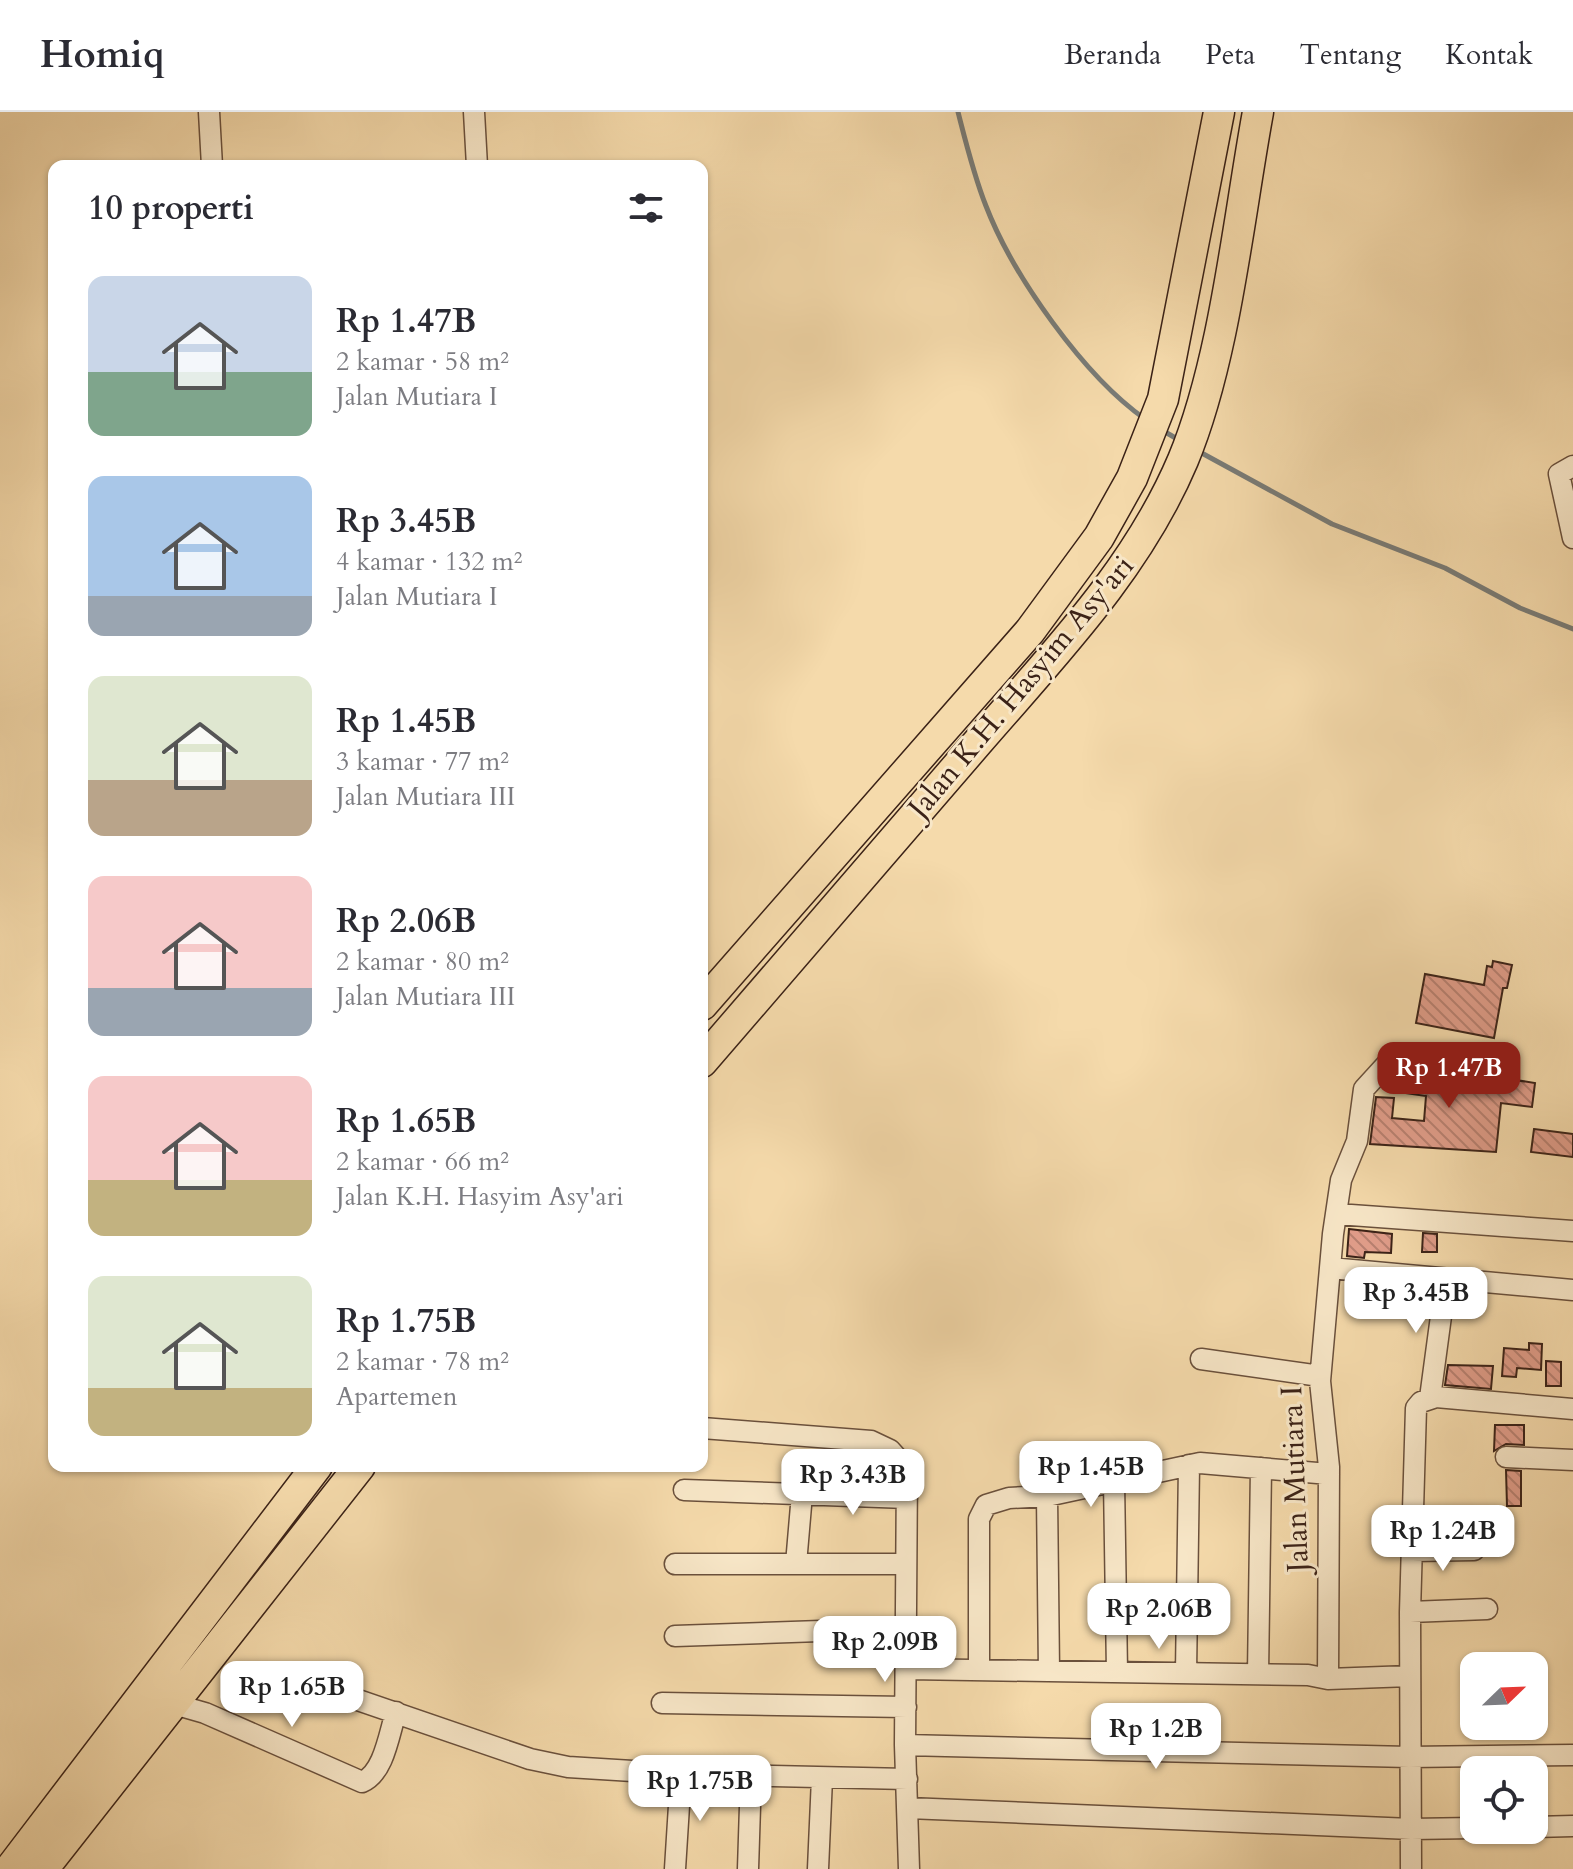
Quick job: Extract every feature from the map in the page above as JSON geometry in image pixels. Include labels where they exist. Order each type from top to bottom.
[{"type":"highway","name":"Jalan K.H. Hasyim Asy'ari","points":[[708,998],[1057,599],[1110,519],[1154,424],[1173,356],[1219,112]]},
{"type":"highway","points":[[1199,220],[1220,198],[1237,112]]},
{"type":"highway","name":"Jalan K.H. Hasyim Asy'ari","points":[[708,1055],[1102,597],[1140,541],[1189,445],[1217,337],[1258,112]]},
{"type":"highway","points":[[10,1869],[312,1472]]},
{"type":"highway","points":[[43,1869],[170,1703],[355,1472]]},
{"type":"street","points":[[209,112],[212,160]]},
{"type":"street","points":[[474,112],[477,160]]},
{"type":"street","points":[[1573,466],[1559,472],[1567,486],[1573,538]]},
{"type":"street","name":"Jalan Mutiara I","points":[[1328,1679],[1329,1474],[1320,1376],[1330,1268],[1342,1174],[1357,1141],[1364,1089],[1396,1054]]},
{"type":"street","points":[[1337,1214],[1573,1231]]},
{"type":"street","points":[[1330,1268],[1573,1290]]},
{"type":"street","points":[[1430,1398],[1446,1279]]},
{"type":"street","points":[[1201,1359],[1320,1376]]},
{"type":"street","points":[[1411,1869],[1410,1612],[1413,1419],[1416,1408],[1430,1398],[1573,1409]]},
{"type":"street","points":[[708,1428],[871,1441],[903,1462],[907,1469],[908,1669],[905,1745],[909,1869]]},
{"type":"street","points":[[1506,1457],[1573,1460]]},
{"type":"street","points":[[979,1670],[981,1509],[1009,1498],[1047,1496],[1189,1465],[1235,1464],[1329,1474]]},
{"type":"street","points":[[1186,1673],[1189,1465]]},
{"type":"street","points":[[1258,1674],[1261,1468]]},
{"type":"street","points":[[1114,1481],[1117,1672]]},
{"type":"street","points":[[684,1490],[907,1498]]},
{"type":"street","points":[[796,1564],[802,1494]]},
{"type":"street","points":[[1047,1496],[1049,1671]]},
{"type":"street","points":[[1412,1551],[1474,1550]]},
{"type":"street","points":[[675,1564],[906,1564]]},
{"type":"street","points":[[1410,1612],[1487,1609]]},
{"type":"street","points":[[675,1636],[908,1628]]},
{"type":"street","points":[[908,1669],[1258,1674],[1328,1679],[1410,1676]]},
{"type":"street","points":[[282,1674],[530,1759],[568,1767],[681,1774],[907,1779]]},
{"type":"street","points":[[170,1703],[205,1713],[362,1782],[371,1778],[380,1761],[396,1712]]},
{"type":"street","points":[[662,1703],[906,1707]]},
{"type":"street","points":[[905,1745],[1409,1757],[1573,1755]]},
{"type":"street","points":[[675,1869],[681,1774]]},
{"type":"street","points":[[748,1869],[751,1775]]},
{"type":"street","points":[[818,1869],[822,1778]]},
{"type":"street","points":[[908,1808],[1411,1829],[1460,1828]]},
{"type":"street","points":[[1548,1827],[1573,1826]]},
{"type":"building","points":[[1493,961],[1512,965],[1507,988],[1503,988],[1494,1038],[1416,1023],[1425,974],[1484,985],[1487,966],[1492,967]]},
{"type":"building","points":[[1405,1063],[1535,1083],[1532,1107],[1501,1103],[1496,1152],[1370,1144],[1376,1097],[1394,1098],[1392,1118],[1424,1121],[1426,1096],[1398,1092],[1401,1068]]},
{"type":"building","points":[[1534,1129],[1573,1134],[1573,1157],[1531,1152]]},
{"type":"building","points":[[1349,1229],[1392,1234],[1391,1253],[1365,1252],[1364,1258],[1347,1256]]},
{"type":"building","points":[[1423,1233],[1437,1234],[1437,1252],[1422,1252]]},
{"type":"building","points":[[1529,1343],[1542,1344],[1541,1370],[1517,1368],[1516,1377],[1502,1376],[1504,1348],[1529,1350]]},
{"type":"building","points":[[1546,1361],[1561,1362],[1561,1386],[1546,1386]]},
{"type":"building","points":[[1448,1365],[1493,1366],[1491,1389],[1445,1385]]},
{"type":"building","points":[[1495,1425],[1524,1425],[1524,1445],[1506,1444],[1494,1451]]},
{"type":"building","points":[[1506,1470],[1521,1471],[1521,1506],[1507,1506]]},
{"type":"waterway","points":[[958,112],[982,195],[998,233],[1032,293],[1098,377],[1145,419]]},
{"type":"waterway","points":[[1160,429],[1179,440]]},
{"type":"waterway","points":[[1198,451],[1332,524],[1445,568],[1520,608],[1573,629]]}]
